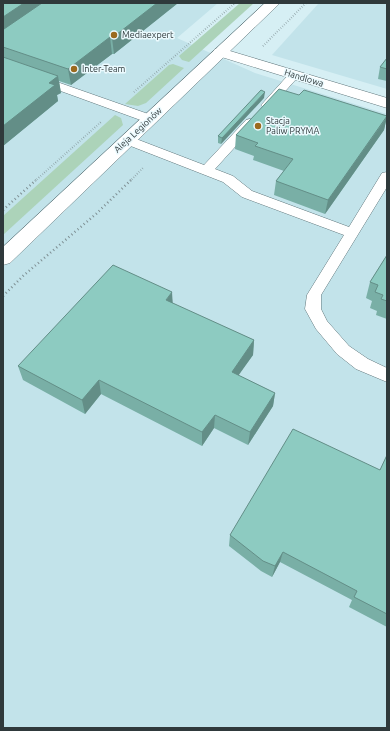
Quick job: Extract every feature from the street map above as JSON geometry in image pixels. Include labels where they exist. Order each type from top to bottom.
[{"type":"main road","name":"Aleja Legionów","points":[[3,258],[273,3]]},
{"type":"main road","name":"Handlowa","points":[[220,52],[387,103]]},
{"type":"lane","points":[[3,66],[150,119]]},
{"type":"lane","points":[[206,171],[294,75]]},
{"type":"lane","points":[[127,140],[228,179],[247,194],[352,233]]},
{"type":"lane","points":[[387,176],[314,295],[313,310],[321,325],[343,350],[362,364],[387,375]]},
{"type":"shaded area","points":[[3,3],[218,3],[177,38],[255,73],[387,114],[387,728],[3,728]]},
{"type":"shaded area","points":[[319,3],[387,3],[387,89],[272,55]]},
{"type":"green space","points":[[240,3],[254,3],[189,62],[182,60],[179,56]]},
{"type":"green space","points":[[173,64],[184,68],[146,103],[138,106],[125,104],[169,65]]},
{"type":"green space","points":[[115,115],[121,118],[123,125],[3,235],[3,216]]},
{"type":"building","points":[[3,3],[24,3],[3,17]]},
{"type":"building","points":[[42,3],[157,3],[112,38],[110,37],[68,69],[3,47],[3,29]]},
{"type":"building","points":[[3,57],[58,76],[49,83],[55,85],[3,126]]},
{"type":"building","points":[[387,58],[387,69],[380,67]]},
{"type":"building","points":[[279,89],[299,95],[304,90],[387,116],[328,200],[276,181],[293,159],[255,146],[258,143],[236,135]]},
{"type":"building","points":[[261,90],[265,92],[222,138],[218,136]]},
{"type":"building","points":[[387,255],[387,301],[381,299],[383,295],[375,292],[378,285],[370,282]]},
{"type":"building","points":[[113,265],[172,292],[166,300],[254,340],[232,372],[275,393],[250,432],[215,415],[202,432],[99,380],[82,400],[18,366]]},
{"type":"building","points":[[293,429],[380,470],[387,455],[387,614],[354,597],[357,591],[283,552],[275,566],[263,561],[230,535]]},
{"type":"place","name":"Mediaexpert","points":[[114,35]]},
{"type":"place","name":"Inter-Team","points":[[74,69]]},
{"type":"place","name":"Stacja Paliw PRYMA","points":[[258,126]]}]
